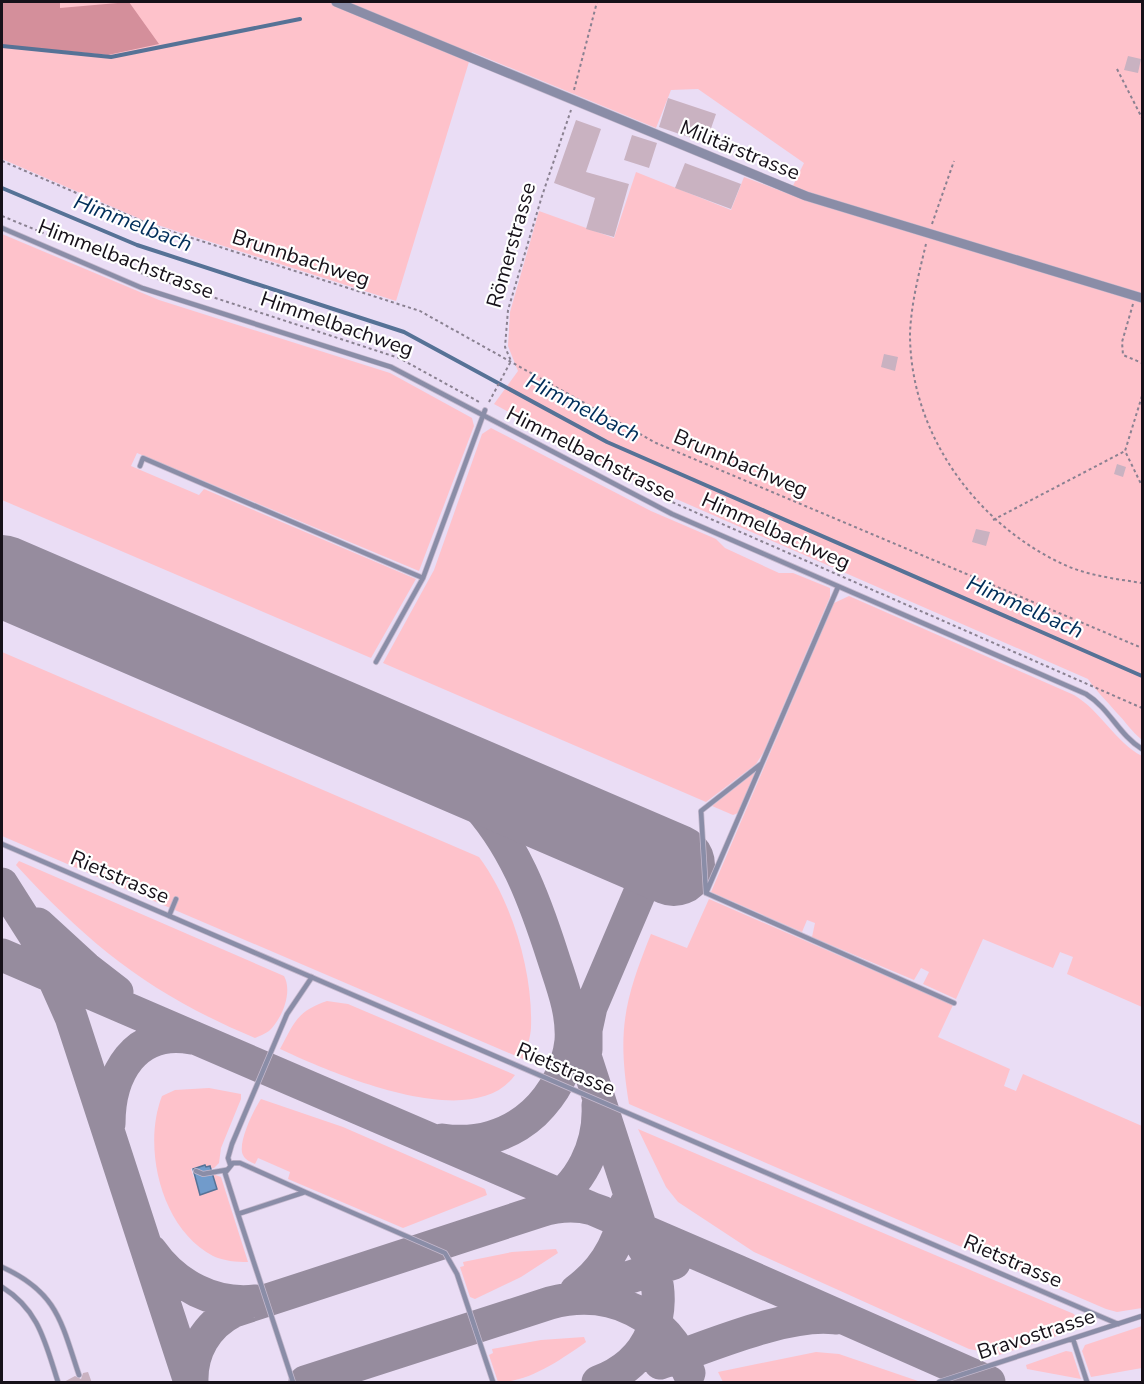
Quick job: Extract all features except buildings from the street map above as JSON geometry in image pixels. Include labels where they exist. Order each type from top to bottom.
[{"type":"street","name":"Militärstrasse","points":[[336,2],[573,102],[806,196],[1139,297]]},
{"type":"lane","name":"Himmelbachstrasse","points":[[2,228],[142,288],[391,367],[631,495],[1086,694],[1101,704],[1127,737],[1143,749]]},
{"type":"lane","points":[[376,662],[423,578],[486,408]]},
{"type":"lane","points":[[140,466],[143,458],[423,578]]},
{"type":"lane","points":[[191,488],[194,480]]},
{"type":"lane","points":[[706,893],[838,587]]},
{"type":"lane","points":[[706,893],[701,811],[761,764]]},
{"type":"lane","name":"Rietstrasse","points":[[2,844],[1118,1324]]},
{"type":"lane","points":[[706,893],[954,1002]]},
{"type":"lane","points":[[169,916],[176,899]]},
{"type":"lane","points":[[230,1164],[228,1158],[232,1144],[287,1014],[312,977]]},
{"type":"lane","points":[[230,1164],[240,1163],[445,1253],[457,1274],[493,1383]]},
{"type":"lane","points":[[230,1164],[225,1177],[293,1383]]},
{"type":"lane","points":[[196,1171],[203,1174],[226,1170]]},
{"type":"lane","points":[[238,1214],[305,1192]]},
{"type":"lane","points":[[2,1267],[40,1289],[52,1304],[62,1324],[79,1375]]},
{"type":"lane","points":[[2,1287],[20,1298],[32,1313],[58,1382]]},
{"type":"lane","name":"Bravostrasse","points":[[939,1383],[1143,1316]]},
{"type":"lane","points":[[1073,1339],[1087,1383]]},
{"type":"path","name":"Römerstrasse","points":[[511,361],[505,347],[508,310],[573,102],[597,2]]},
{"type":"path","points":[[1118,69],[1143,118]]},
{"type":"path","name":"Brunnbachweg","points":[[2,161],[151,225],[420,311],[656,443],[1143,648]]},
{"type":"path","points":[[954,161],[929,234],[916,283],[910,334],[916,384],[932,432],[958,479],[993,520],[1030,547],[1069,567],[1108,578],[1143,583]]},
{"type":"path","name":"Himmelbachweg","points":[[2,216],[148,276],[399,358],[486,408]]},
{"type":"path","points":[[1139,297],[1122,342],[1124,356],[1143,363]]},
{"type":"path","points":[[493,396],[511,361]]},
{"type":"path","points":[[993,520],[1125,451],[1143,396]]},
{"type":"path","points":[[1125,451],[1143,486]]},
{"type":"path","name":"Himmelbachweg","points":[[654,494],[1143,708]]},
{"type":"shaded area","points":[[2,2],[1142,2],[1142,740],[1088,679],[635,481],[494,404],[518,371],[508,346],[510,312],[539,211],[614,238],[636,172],[731,210],[744,177],[789,194],[804,163],[698,89],[671,90],[656,128],[472,52],[396,301],[145,221],[2,159]]},
{"type":"shaded area","points":[[2,2],[60,2],[60,8],[129,2],[159,44],[108,55],[2,45]]},
{"type":"shaded area","points":[[2,234],[159,300],[390,373],[472,418],[474,426],[419,571],[137,453],[131,466],[199,495],[204,489],[416,579],[371,658],[2,500]]},
{"type":"shaded area","points":[[491,428],[651,511],[716,539],[725,548],[779,573],[793,573],[830,588],[830,597],[763,753],[756,764],[706,802],[383,663],[434,570],[482,434]]},
{"type":"shaded area","points":[[849,596],[1074,695],[1092,709],[1124,743],[1142,756],[1142,1007],[1067,974],[1073,957],[1060,952],[1053,968],[983,939],[956,999],[923,984],[929,972],[921,968],[914,980],[812,937],[815,923],[807,920],[802,932],[711,892],[834,603]]},
{"type":"shaded area","points":[[2,652],[479,857],[501,894],[524,961],[531,1006],[531,1027],[523,1059],[2,836]]},
{"type":"shaded area","points":[[755,772],[738,813],[733,815],[712,806]]},
{"type":"shaded area","points":[[19,861],[284,976],[287,997],[278,1020],[269,1031],[255,1038],[218,1022],[154,986],[125,966],[70,921],[16,865]]},
{"type":"shaded area","points":[[709,899],[953,1005],[938,1037],[1010,1069],[1004,1086],[1016,1091],[1023,1074],[1142,1126],[1142,1308],[1117,1312],[1106,1309],[629,1104],[625,1078],[625,1017],[634,979],[651,934],[687,948]]},
{"type":"shaded area","points":[[327,1001],[348,1004],[515,1075],[495,1092],[468,1100],[436,1099],[366,1084],[280,1049],[298,1019],[309,1009]]},
{"type":"shaded area","points":[[209,1088],[241,1094],[241,1099],[221,1148],[219,1163],[214,1168],[202,1170],[200,1166],[191,1169],[194,1178],[213,1174],[221,1177],[248,1262],[217,1258],[195,1243],[180,1227],[160,1185],[154,1139],[156,1116],[162,1096],[175,1090]]},
{"type":"shaded area","points":[[261,1099],[343,1127],[485,1189],[487,1195],[403,1228],[288,1179],[290,1172],[258,1158],[255,1164],[248,1161],[243,1155],[242,1143]]},
{"type":"shaded area","points":[[638,1129],[1074,1314],[1078,1321],[1075,1330],[999,1355],[969,1349],[754,1252],[678,1202],[666,1187]]},
{"type":"shaded area","points":[[556,1249],[558,1253],[521,1277],[475,1299],[470,1297],[460,1267],[464,1266],[463,1262],[512,1252]]},
{"type":"shaded area","points":[[1142,1326],[1142,1368],[1091,1377],[1082,1351],[1085,1345]]},
{"type":"shaded area","points":[[584,1337],[586,1342],[544,1369],[521,1379],[498,1382],[489,1355],[493,1353],[492,1349],[541,1340]]},
{"type":"shaded area","points":[[1066,1351],[1072,1352],[1081,1379],[1027,1369],[1026,1365]]},
{"type":"shaded area","points":[[816,1352],[839,1354],[918,1381],[723,1382],[718,1372]]},
{"type":"water","points":[[205,1165],[210,1166],[217,1189],[200,1195],[193,1169]]},
{"type":"waterway","points":[[2,46],[111,57],[300,19]]},
{"type":"waterway","name":"Himmelbach","points":[[2,188],[137,245],[404,332],[607,442],[1142,676]]},
{"type":"taxiway","points":[[388,742],[422,759],[452,780],[470,797],[499,833],[511,852],[530,893],[569,1009],[571,1041],[567,1061],[554,1089],[534,1113],[514,1128],[491,1137],[467,1141],[442,1140]]},
{"type":"taxiway","points":[[586,1050],[586,1030],[591,1007],[655,857]]},
{"type":"taxiway","points":[[2,884],[35,936],[71,1017],[190,1382]]},
{"type":"taxiway","points":[[38,924],[86,968],[117,992]]},
{"type":"taxiway","points":[[2,955],[737,1271],[989,1382]]},
{"type":"taxiway","points":[[575,1025],[646,1244]]},
{"type":"taxiway","points":[[109,1124],[114,1088],[129,1058],[141,1047],[155,1040],[172,1036],[192,1038]]},
{"type":"taxiway","points":[[545,1206],[569,1187],[586,1163],[596,1135],[598,1105]]},
{"type":"taxiway","points":[[576,1291],[596,1273],[611,1253],[621,1230],[626,1204]]},
{"type":"taxiway","points":[[192,1382],[194,1360],[202,1340],[215,1324],[234,1311],[540,1211],[579,1207],[612,1217],[637,1239],[653,1268],[658,1301],[652,1333],[632,1361],[598,1382]]},
{"type":"taxiway","points":[[151,1251],[172,1274],[197,1291],[225,1300],[256,1301]]},
{"type":"taxiway","points":[[580,1293],[674,1263]]},
{"type":"taxiway","points":[[305,1382],[550,1303],[572,1299],[594,1299],[614,1303],[633,1310],[651,1321],[679,1352],[689,1373]]},
{"type":"taxiway","points":[[660,1363],[771,1325],[794,1320],[835,1318]]},
{"type":"runway","points":[[2,576],[674,865]]}]
